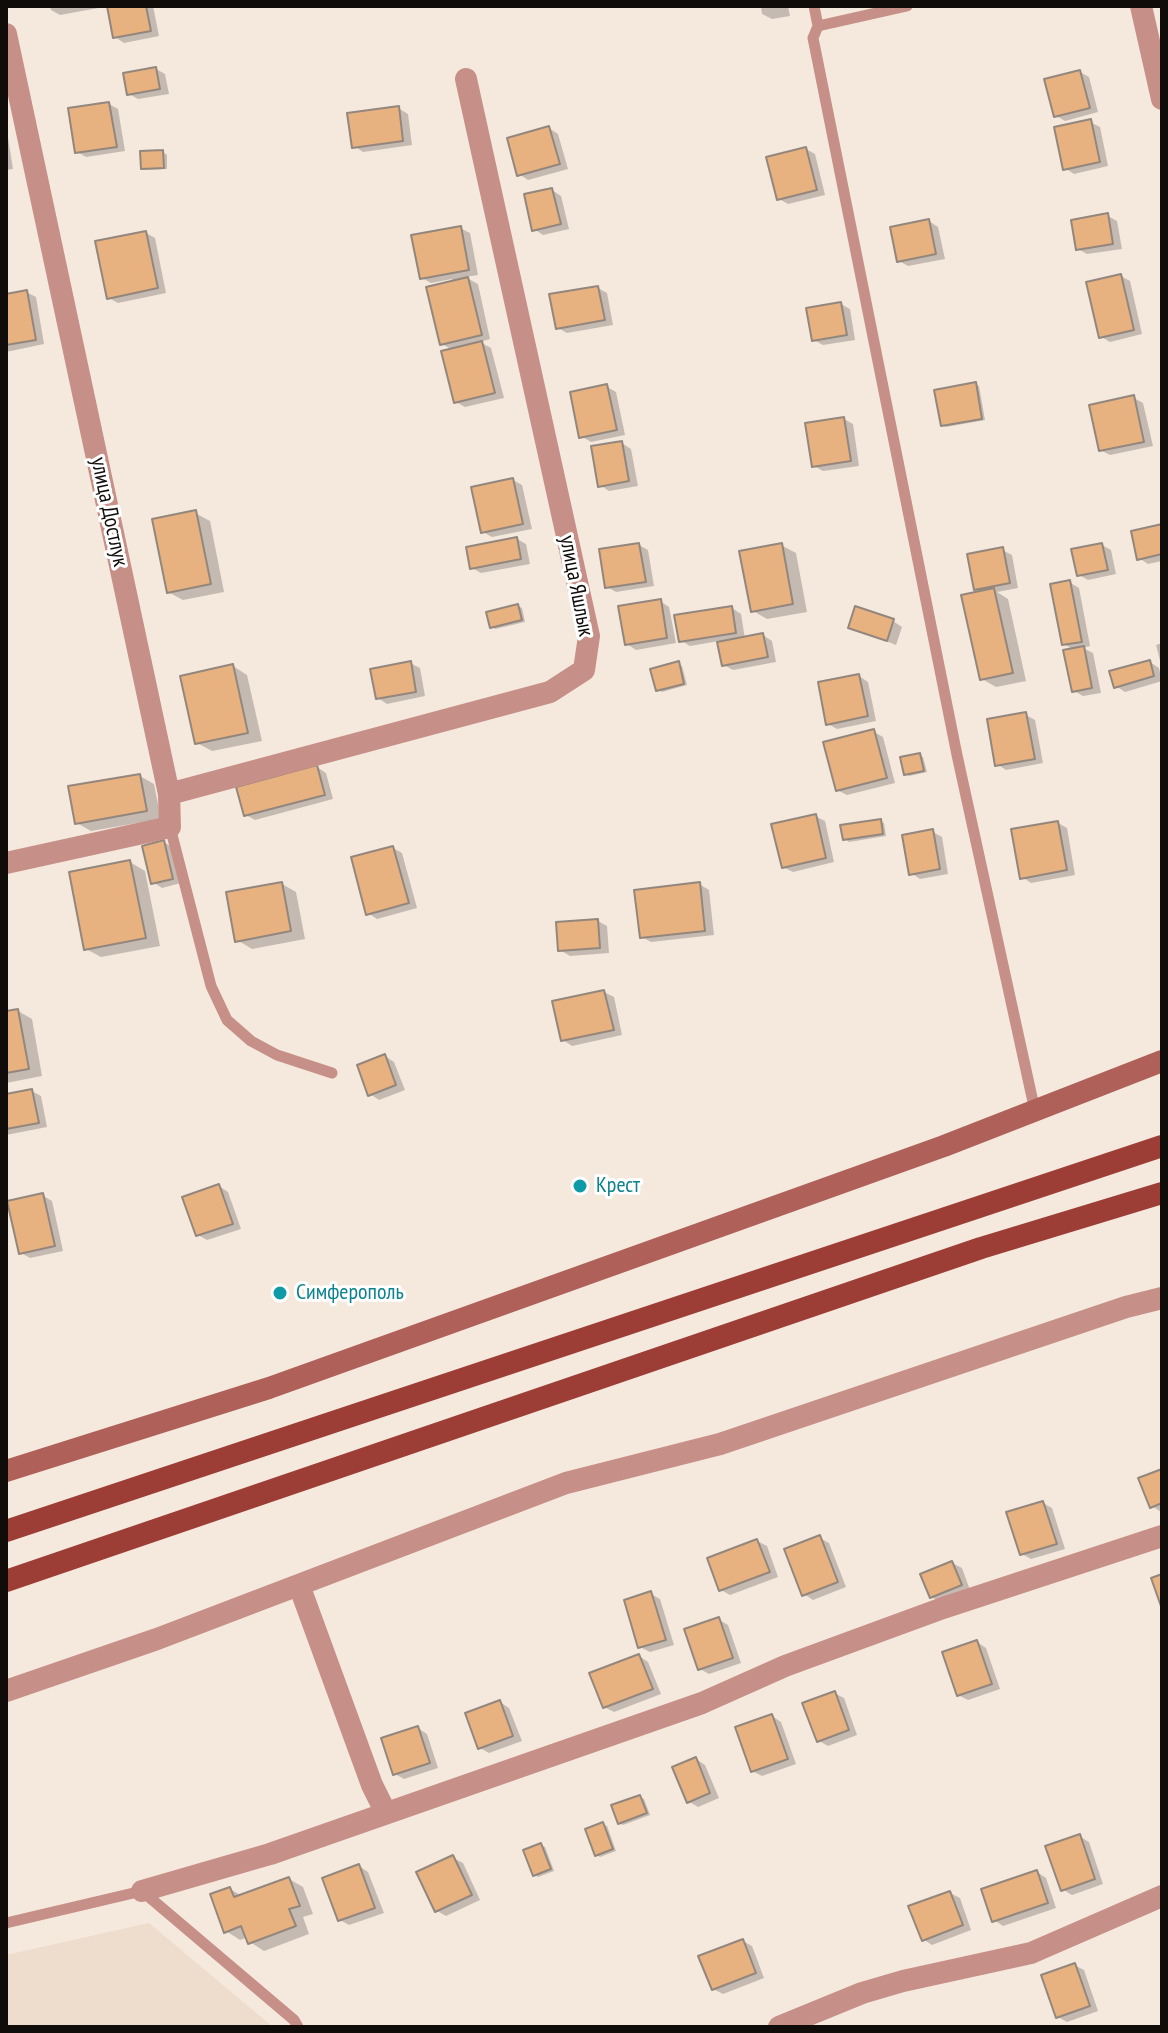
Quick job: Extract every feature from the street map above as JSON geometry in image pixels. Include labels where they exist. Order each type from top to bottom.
[{"type":"main road","points":[[6,1471],[269,1388],[944,1146],[1162,1061]]},
{"type":"main road","points":[[6,1531],[1162,1146]]},
{"type":"main road","points":[[6,1581],[981,1248],[1162,1193]]},
{"type":"street","points":[[1141,6],[1162,99]]},
{"type":"street","name":"улица Достлук","points":[[6,34],[10,71],[169,794],[170,827]]},
{"type":"street","name":"улица Яшлык","points":[[169,794],[550,692],[584,670],[589,636],[466,79]]},
{"type":"street","points":[[6,863],[170,827]]},
{"type":"street","points":[[6,1691],[143,1644],[566,1483],[720,1444],[1126,1307],[1162,1298]]},
{"type":"street","points":[[142,1891],[270,1854],[702,1703],[785,1666],[943,1608],[1162,1536]]},
{"type":"street","points":[[299,1585],[372,1785],[386,1813]]},
{"type":"street","points":[[779,2027],[862,1993],[1031,1953],[1162,1896]]},
{"type":"lane","points":[[814,6],[818,26],[813,38],[954,739],[1035,1111]]},
{"type":"lane","points":[[818,26],[907,6]]},
{"type":"lane","points":[[170,827],[211,986],[227,1020],[251,1041],[277,1055],[332,1073]]},
{"type":"lane","points":[[6,1923],[142,1891],[294,2020],[298,2027]]},
{"type":"shaded area","points":[[149,1923],[273,2027],[6,2027],[6,1955]]},
{"type":"building","points":[[107,6],[146,6],[151,31],[113,38]]},
{"type":"building","points":[[156,67],[160,89],[127,95],[123,73]]},
{"type":"building","points":[[1080,70],[1090,108],[1054,117],[1044,79]]},
{"type":"building","points":[[109,102],[117,147],[75,153],[68,108]]},
{"type":"building","points":[[399,106],[403,141],[352,148],[347,113]]},
{"type":"building","points":[[1091,119],[1100,162],[1063,170],[1054,127]]},
{"type":"building","points":[[549,126],[560,164],[517,176],[507,138]]},
{"type":"building","points":[[806,147],[817,190],[777,200],[766,157]]},
{"type":"building","points":[[163,150],[164,168],[141,169],[140,151]]},
{"type":"building","points":[[552,188],[561,224],[532,231],[524,194]]},
{"type":"building","points":[[1108,213],[1113,244],[1076,250],[1071,220]]},
{"type":"building","points":[[929,219],[936,254],[897,262],[890,227]]},
{"type":"building","points":[[461,226],[469,270],[420,279],[411,235]]},
{"type":"building","points":[[146,231],[158,288],[107,299],[95,241]]},
{"type":"building","points":[[1121,274],[1134,330],[1099,338],[1086,282]]},
{"type":"building","points":[[468,277],[482,335],[440,345],[426,287]]},
{"type":"building","points":[[598,286],[605,320],[556,329],[549,294]]},
{"type":"building","points":[[27,290],[36,340],[6,345],[6,294]]},
{"type":"building","points":[[841,302],[847,335],[812,341],[806,308]]},
{"type":"building","points":[[482,341],[495,393],[454,403],[441,351]]},
{"type":"building","points":[[976,382],[982,419],[941,426],[934,390]]},
{"type":"building","points":[[607,384],[617,430],[579,438],[570,392]]},
{"type":"building","points":[[1134,395],[1144,442],[1099,451],[1089,405]]},
{"type":"building","points":[[844,417],[851,461],[812,467],[805,423]]},
{"type":"building","points":[[622,441],[629,481],[598,487],[591,446]]},
{"type":"building","points":[[513,478],[523,524],[481,533],[471,487]]},
{"type":"building","points":[[196,510],[211,584],[167,593],[152,519]]},
{"type":"building","points":[[1162,524],[1162,554],[1137,560],[1131,531]]},
{"type":"building","points":[[517,537],[521,559],[470,569],[466,547]]},
{"type":"building","points":[[639,543],[646,582],[605,588],[599,549]]},
{"type":"building","points":[[782,543],[793,604],[751,612],[739,551]]},
{"type":"building","points":[[1102,543],[1108,570],[1077,576],[1071,549]]},
{"type":"building","points":[[1003,547],[1010,583],[974,590],[967,554]]},
{"type":"building","points":[[1070,580],[1082,642],[1062,645],[1050,584]]},
{"type":"building","points":[[994,588],[1013,673],[980,680],[961,595]]},
{"type":"building","points":[[661,599],[667,638],[625,645],[618,606]]},
{"type":"building","points":[[518,604],[522,620],[490,628],[486,612]]},
{"type":"building","points":[[732,606],[736,633],[679,642],[674,615]]},
{"type":"building","points":[[855,606],[894,619],[887,641],[848,628]]},
{"type":"building","points":[[763,633],[768,657],[722,666],[717,642]]},
{"type":"building","points":[[1084,646],[1092,688],[1072,692],[1063,650]]},
{"type":"building","points":[[1150,660],[1154,676],[1114,688],[1109,671]]},
{"type":"building","points":[[411,661],[416,692],[376,699],[370,669]]},
{"type":"building","points":[[679,661],[684,684],[656,691],[650,669]]},
{"type":"building","points":[[233,664],[248,733],[195,744],[180,676]]},
{"type":"building","points":[[859,674],[868,716],[826,725],[818,682]]},
{"type":"building","points":[[1026,712],[1035,759],[995,766],[987,719]]},
{"type":"building","points":[[874,729],[887,778],[836,791],[823,742]]},
{"type":"building","points":[[920,753],[924,771],[904,775],[900,757]]},
{"type":"building","points":[[317,765],[325,795],[244,816],[236,787]]},
{"type":"building","points":[[140,774],[147,811],[75,824],[68,786]]},
{"type":"building","points":[[816,814],[826,858],[782,868],[771,824]]},
{"type":"building","points":[[881,819],[883,834],[843,840],[840,825]]},
{"type":"building","points":[[1058,821],[1067,870],[1020,879],[1011,829]]},
{"type":"building","points":[[933,829],[940,869],[909,875],[902,835]]},
{"type":"building","points":[[164,840],[173,879],[151,884],[142,846]]},
{"type":"building","points":[[393,846],[409,903],[366,915],[351,857]]},
{"type":"building","points":[[130,860],[146,938],[84,950],[69,872]]},
{"type":"building","points":[[282,882],[291,931],[235,942],[226,892]]},
{"type":"building","points":[[700,882],[705,931],[640,938],[634,890]]},
{"type":"building","points":[[598,919],[600,948],[558,951],[556,922]]},
{"type":"building","points":[[604,990],[614,1030],[561,1041],[552,1001]]},
{"type":"building","points":[[18,1009],[29,1069],[6,1073],[6,1011]]},
{"type":"building","points":[[385,1054],[396,1085],[368,1096],[357,1065]]},
{"type":"building","points":[[32,1089],[39,1123],[6,1129],[6,1094]]},
{"type":"building","points":[[219,1184],[233,1224],[196,1236],[182,1197]]},
{"type":"building","points":[[43,1193],[55,1246],[19,1254],[7,1201]]},
{"type":"building","points":[[1162,1469],[1162,1503],[1150,1508],[1138,1478]]},
{"type":"building","points":[[1043,1501],[1057,1544],[1020,1555],[1006,1512]]},
{"type":"building","points":[[820,1535],[838,1582],[802,1596],[784,1549]]},
{"type":"building","points":[[757,1539],[770,1572],[719,1591],[707,1558]]},
{"type":"building","points":[[952,1561],[962,1585],[930,1598],[920,1574]]},
{"type":"building","points":[[1162,1574],[1162,1609],[1151,1578]]},
{"type":"building","points":[[651,1591],[666,1640],[638,1648],[624,1600]]},
{"type":"building","points":[[719,1617],[733,1658],[698,1670],[684,1629]]},
{"type":"building","points":[[977,1640],[992,1684],[957,1696],[942,1652]]},
{"type":"building","points":[[639,1654],[653,1689],[603,1708],[589,1673]]},
{"type":"building","points":[[835,1691],[849,1730],[817,1742],[802,1703]]},
{"type":"building","points":[[500,1700],[513,1736],[478,1749],[465,1713]]},
{"type":"building","points":[[772,1714],[788,1759],[751,1772],[735,1727]]},
{"type":"building","points":[[418,1726],[430,1763],[393,1775],[381,1738]]},
{"type":"building","points":[[696,1757],[710,1793],[687,1803],[672,1767]]},
{"type":"building","points":[[640,1795],[647,1813],[618,1824],[611,1805]]},
{"type":"building","points":[[603,1822],[613,1849],[595,1856],[585,1829]]},
{"type":"building","points":[[1080,1834],[1095,1879],[1061,1891],[1045,1846]]},
{"type":"building","points":[[541,1843],[551,1869],[533,1876],[523,1850]]},
{"type":"building","points":[[453,1855],[472,1895],[435,1912],[416,1872]]},
{"type":"building","points":[[359,1864],[375,1908],[338,1921],[322,1878]]},
{"type":"building","points":[[1037,1870],[1048,1903],[992,1922],[981,1889]]},
{"type":"building","points":[[289,1877],[300,1906],[289,1909],[296,1926],[248,1944],[241,1926],[224,1933],[210,1894],[230,1887],[234,1897]]},
{"type":"building","points":[[950,1891],[963,1925],[922,1941],[908,1906]]},
{"type":"building","points":[[743,1939],[756,1973],[712,1990],[698,1956]]},
{"type":"building","points":[[1075,1963],[1090,2006],[1056,2018],[1041,1975]]},
{"type":"place","name":"Крест","points":[[580,1186]]},
{"type":"place","name":"Симферополь","points":[[280,1293]]}]
